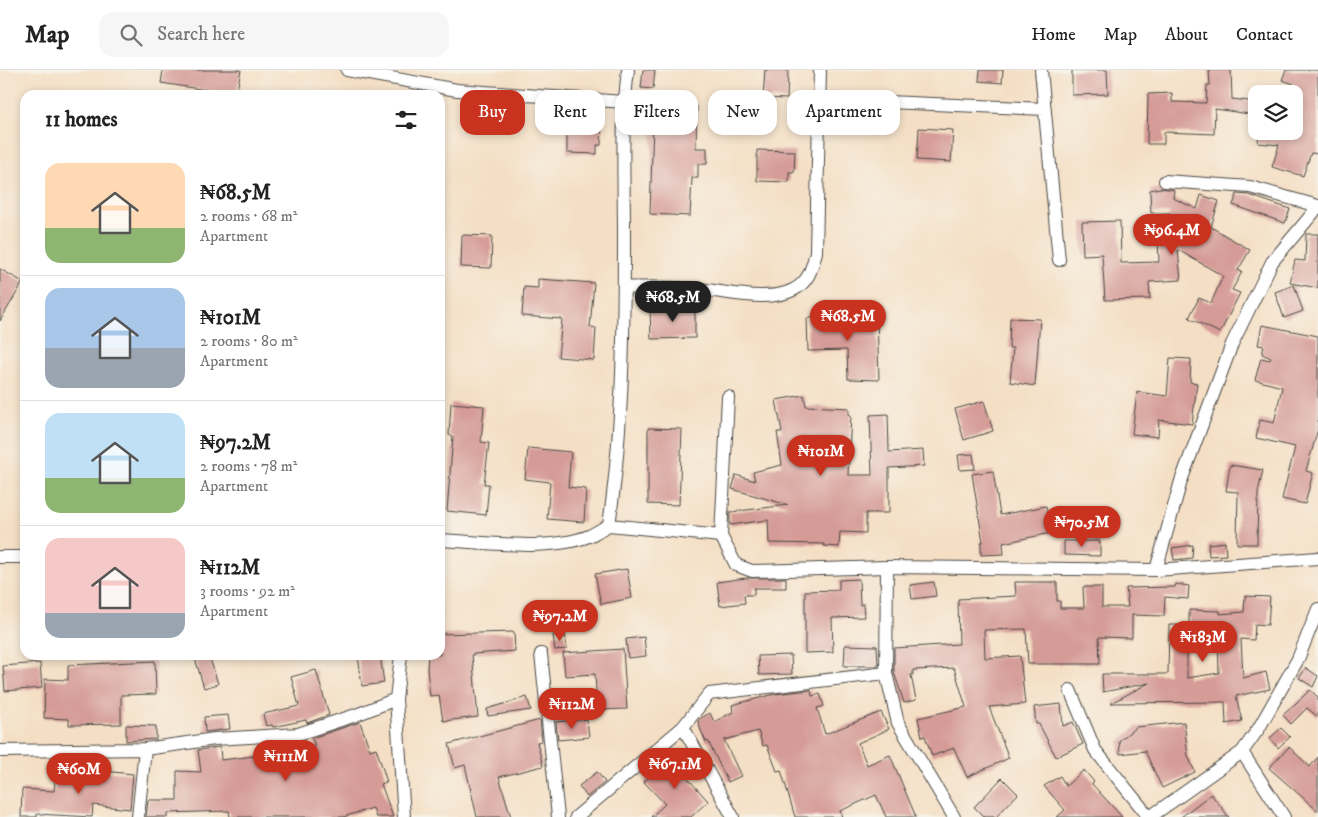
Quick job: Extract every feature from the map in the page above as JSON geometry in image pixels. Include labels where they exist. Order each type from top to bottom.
[{"type":"street","points":[[347,70],[457,90],[615,101]]},
{"type":"street","points":[[626,90],[628,70]]},
{"type":"street","points":[[819,90],[820,70]]},
{"type":"street","points":[[1041,70],[1059,260]]},
{"type":"street","points":[[900,103],[1045,109]]},
{"type":"street","points":[[609,525],[617,472],[624,287],[624,135]]},
{"type":"street","points":[[624,287],[697,289],[754,295],[781,294],[792,291],[802,285],[809,276],[816,252],[818,135]]},
{"type":"street","points":[[1156,570],[1181,480],[1232,344],[1272,262],[1318,207],[1250,187],[1165,181]]},
{"type":"street","points":[[728,397],[721,536],[736,565],[752,570],[887,567],[1156,570],[1318,558]]},
{"type":"street","points":[[445,540],[527,544],[562,542],[589,536],[609,525],[721,536]]},
{"type":"street","points":[[0,557],[20,557]]},
{"type":"street","points":[[887,567],[886,673],[898,723],[954,817]]},
{"type":"street","points":[[1070,690],[1095,750],[1150,817],[1242,752],[1259,728],[1298,659],[1318,609]]},
{"type":"street","points":[[541,654],[558,817]]},
{"type":"street","points":[[400,660],[396,699],[404,817]]},
{"type":"street","points":[[576,817],[682,727],[709,694],[886,673]]},
{"type":"street","points":[[0,752],[145,749],[215,739],[298,734],[356,716],[396,699]]},
{"type":"street","points":[[682,727],[733,817]]},
{"type":"street","points":[[138,817],[145,749]]},
{"type":"street","points":[[1242,752],[1284,817]]},
{"type":"building","points":[[163,70],[241,70],[237,90],[206,90],[161,83]]},
{"type":"building","points":[[643,70],[655,70],[653,89],[641,88]]},
{"type":"building","points":[[765,70],[788,70],[787,99],[777,99],[777,90],[764,90]]},
{"type":"building","points":[[980,70],[1003,70],[1002,83],[979,81]]},
{"type":"building","points":[[1072,70],[1107,70],[1108,94],[1072,95]]},
{"type":"building","points":[[1209,70],[1231,70],[1232,99],[1248,101],[1248,114],[1215,109],[1214,134],[1164,132],[1164,144],[1147,144],[1148,94],[1172,93],[1172,102],[1206,103],[1207,85],[1210,85]]},
{"type":"building","points":[[1286,70],[1318,70],[1318,154],[1311,153],[1303,176],[1272,167],[1279,145],[1258,143],[1258,140],[1303,140],[1303,85],[1294,85],[1282,80]]},
{"type":"building","points":[[919,128],[953,130],[951,162],[917,160]]},
{"type":"building","points":[[567,135],[601,135],[601,145],[597,145],[597,154],[567,153]]},
{"type":"building","points":[[653,135],[696,135],[696,148],[707,148],[707,164],[698,164],[698,178],[692,178],[690,216],[650,214]]},
{"type":"building","points":[[757,150],[795,151],[794,172],[789,172],[789,182],[757,181]]},
{"type":"building","points":[[1160,188],[1174,190],[1173,198],[1197,209],[1201,195],[1219,201],[1211,227],[1250,250],[1238,270],[1242,272],[1232,290],[1240,293],[1220,333],[1189,318],[1199,298],[1211,303],[1223,276],[1178,250],[1181,280],[1149,282],[1150,299],[1105,300],[1102,254],[1083,255],[1082,222],[1120,221],[1121,263],[1159,262],[1158,240],[1170,213],[1151,213],[1150,190]]},
{"type":"building","points":[[1237,194],[1249,195],[1290,209],[1285,223],[1233,205]]},
{"type":"building","points":[[1306,234],[1318,234],[1318,288],[1290,283],[1295,260],[1305,261]]},
{"type":"building","points":[[462,235],[492,236],[491,268],[461,267]]},
{"type":"building","points":[[0,269],[20,280],[20,287],[0,321]]},
{"type":"building","points":[[538,279],[594,283],[590,327],[596,328],[594,360],[558,357],[562,319],[522,316],[524,287],[538,288]]},
{"type":"building","points":[[1294,285],[1303,311],[1284,318],[1275,292]]},
{"type":"building","points":[[695,308],[695,338],[651,339],[650,309]]},
{"type":"building","points":[[877,315],[879,380],[848,379],[847,350],[808,351],[807,318]]},
{"type":"building","points":[[1010,318],[1040,319],[1035,386],[1010,382],[1013,348],[1009,348]]},
{"type":"building","points":[[1262,325],[1318,336],[1318,429],[1306,471],[1313,473],[1305,504],[1282,499],[1295,447],[1256,438],[1260,420],[1274,423],[1282,387],[1255,380],[1261,358],[1270,360],[1271,358],[1262,354],[1264,346],[1258,345]]},
{"type":"building","points":[[1170,358],[1191,359],[1190,382],[1197,383],[1192,424],[1159,420],[1158,437],[1132,434],[1137,392],[1167,396]]},
{"type":"building","points":[[804,395],[806,406],[849,408],[849,415],[851,415],[848,475],[872,475],[870,415],[888,414],[889,452],[923,450],[924,466],[889,468],[889,513],[866,513],[866,533],[840,532],[839,547],[824,546],[824,544],[769,543],[768,520],[730,525],[730,512],[788,505],[732,489],[736,475],[755,481],[753,472],[782,465],[777,432],[782,432],[776,400]]},
{"type":"building","points":[[984,401],[993,431],[964,440],[955,409]]},
{"type":"building","points":[[451,403],[484,406],[481,442],[489,443],[484,484],[489,484],[486,515],[447,511],[453,436],[449,435]]},
{"type":"building","points":[[648,428],[682,429],[679,505],[648,504]]},
{"type":"building","points":[[528,448],[571,452],[568,487],[586,489],[584,522],[547,519],[550,482],[525,479]]},
{"type":"building","points":[[973,454],[975,469],[960,470],[958,455]]},
{"type":"building","points":[[1230,465],[1263,470],[1258,492],[1257,544],[1237,544],[1238,492],[1226,491]]},
{"type":"building","points":[[993,471],[1000,515],[1046,506],[1051,533],[1003,543],[1004,554],[981,555],[981,542],[983,542],[972,474]]},
{"type":"building","points":[[1064,541],[1100,541],[1100,556],[1064,555]]},
{"type":"building","points":[[1225,542],[1226,555],[1209,556],[1208,544]]},
{"type":"building","points":[[1193,545],[1192,558],[1174,560],[1172,548]]},
{"type":"building","points":[[627,569],[632,598],[601,604],[595,574]]},
{"type":"building","points":[[746,578],[786,578],[786,588],[754,588],[754,595],[744,595],[745,603],[720,606],[717,582]]},
{"type":"building","points":[[859,579],[860,605],[863,604],[864,617],[832,618],[833,652],[805,653],[805,591],[839,590],[839,580]]},
{"type":"building","points":[[934,582],[936,596],[912,599],[910,585]]},
{"type":"building","points":[[1015,582],[1057,582],[1057,601],[1060,601],[1060,608],[1084,608],[1083,587],[1102,587],[1102,607],[1128,607],[1126,588],[1175,587],[1176,584],[1189,586],[1188,599],[1165,597],[1164,616],[1132,615],[1132,638],[1099,637],[1100,664],[1028,664],[1026,629],[984,630],[985,658],[1020,656],[1025,704],[989,707],[1009,758],[967,777],[954,748],[932,756],[925,736],[922,737],[918,718],[966,707],[954,668],[913,670],[913,675],[911,675],[916,700],[904,703],[894,672],[894,648],[959,644],[958,599],[1016,596]]},
{"type":"building","points":[[1245,596],[1270,597],[1268,625],[1255,624],[1254,640],[1241,639],[1243,678],[1266,672],[1270,689],[1236,696],[1242,721],[1226,724],[1225,702],[1111,703],[1149,683],[1103,692],[1102,674],[1168,674],[1169,625],[1187,625],[1187,678],[1219,673],[1218,635],[1189,635],[1189,610],[1220,611],[1220,614],[1244,612]]},
{"type":"building","points":[[514,632],[515,651],[472,654],[478,717],[443,721],[439,695],[430,696],[428,660],[445,660],[445,634]]},
{"type":"building","points":[[565,634],[567,649],[555,650],[553,635]]},
{"type":"building","points":[[644,637],[646,656],[628,658],[626,639]]},
{"type":"building","points":[[845,645],[877,646],[878,666],[844,666]]},
{"type":"building","points":[[623,649],[627,709],[597,710],[595,674],[565,676],[563,653]]},
{"type":"building","points":[[791,655],[792,674],[759,675],[758,656]]},
{"type":"building","points":[[196,660],[211,660],[218,684],[204,688]]},
{"type":"building","points":[[359,660],[381,660],[384,683],[362,686]]},
{"type":"building","points":[[155,661],[156,694],[121,695],[121,724],[69,725],[69,719],[44,718],[45,679],[68,680],[68,665]]},
{"type":"building","points":[[40,663],[42,688],[5,691],[3,666]]},
{"type":"building","points":[[1306,668],[1318,676],[1313,687],[1299,678]]},
{"type":"building","points":[[316,670],[329,715],[307,723],[306,720],[273,727],[272,725],[266,726],[263,714],[299,706],[291,677]]},
{"type":"building","points":[[811,690],[812,696],[820,694],[824,706],[817,708],[825,734],[881,712],[889,729],[858,743],[867,765],[890,755],[916,817],[886,817],[876,795],[840,811],[842,817],[795,817],[781,770],[777,771],[767,745],[763,746],[758,731],[724,740],[741,776],[728,782],[708,741],[706,742],[698,721],[710,713],[714,722],[733,712],[732,705],[775,694]]},
{"type":"building","points":[[1310,690],[1318,697],[1318,717],[1307,708],[1291,724],[1283,715]]},
{"type":"building","points":[[527,697],[531,710],[488,716],[487,709]]},
{"type":"building","points":[[1061,704],[1063,726],[1073,722],[1083,744],[1056,757],[1039,724],[1036,724],[1034,707]]},
{"type":"building","points":[[228,715],[230,729],[205,732],[204,717]]},
{"type":"building","points":[[587,719],[589,737],[558,740],[556,722]]},
{"type":"building","points":[[540,720],[542,741],[537,742],[543,766],[499,777],[511,817],[477,817],[465,765],[455,768],[449,744]]},
{"type":"building","points":[[360,722],[370,750],[376,748],[387,782],[381,784],[393,817],[376,817],[373,808],[343,817],[230,817],[229,811],[168,813],[168,817],[146,817],[148,800],[177,800],[177,771],[201,772],[198,750],[220,747],[221,760],[272,754],[272,757],[315,746],[312,738]]},
{"type":"building","points":[[1184,722],[1188,756],[1195,772],[1162,788],[1145,751],[1120,754],[1119,741],[1136,727]]},
{"type":"building","points":[[126,725],[156,726],[156,739],[126,741]]},
{"type":"building","points":[[1281,728],[1290,737],[1278,748],[1270,738]]},
{"type":"building","points":[[1289,747],[1310,767],[1318,757],[1318,811],[1269,768]]},
{"type":"building","points":[[676,752],[690,767],[683,773],[708,801],[691,817],[651,817],[665,804],[644,782]]},
{"type":"building","points":[[1084,770],[1094,782],[1092,784],[1122,817],[1057,817],[1065,810],[1044,786],[1060,776],[1066,786]]},
{"type":"building","points":[[56,771],[101,776],[102,771],[133,774],[130,809],[93,805],[92,817],[37,814],[37,817],[21,817],[22,789],[54,791]]},
{"type":"building","points":[[597,772],[605,782],[587,797],[579,786]]},
{"type":"building","points":[[1002,778],[1018,794],[996,817],[984,817],[974,807]]},
{"type":"building","points":[[1211,794],[1229,817],[1181,817]]}]
